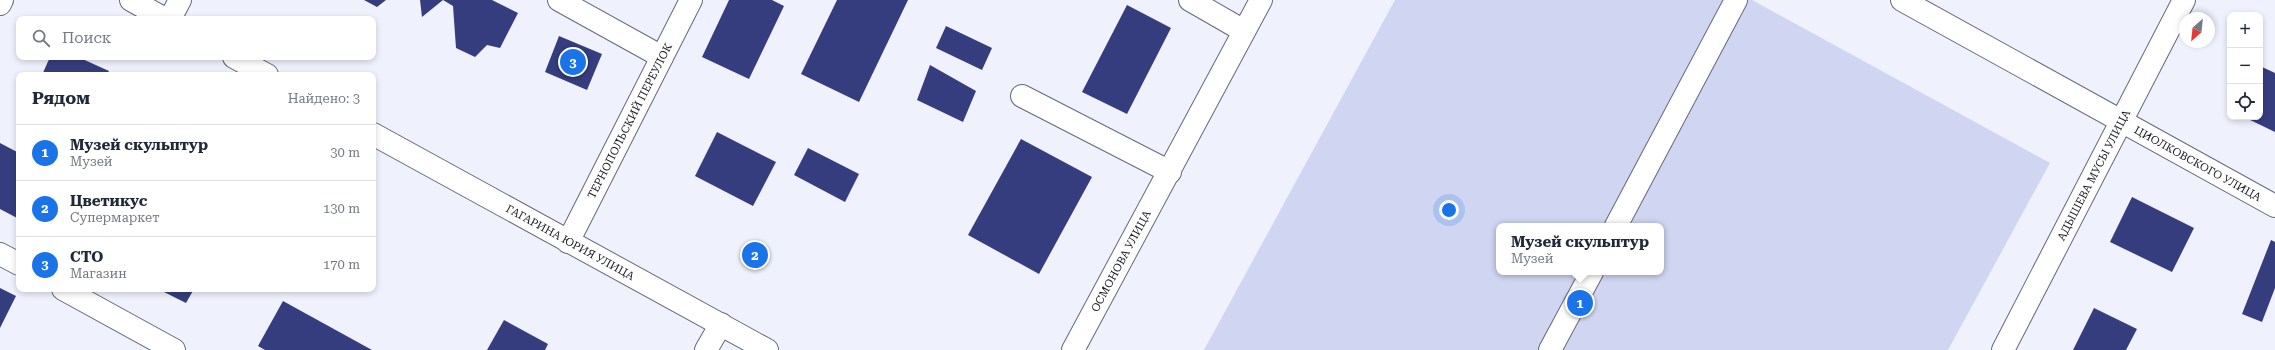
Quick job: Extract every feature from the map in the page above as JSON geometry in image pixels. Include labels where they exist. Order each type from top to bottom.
[{"type":"street","points":[[0,4],[2,0]]},
{"type":"street","points":[[130,0],[159,16]]},
{"type":"street","points":[[172,16],[180,0]]},
{"type":"street","points":[[559,0],[662,57]]},
{"type":"street","name":"ТЕРНОПОЛЬСКИЙ ПЕРЕУЛОК","points":[[568,242],[691,0]]},
{"type":"street","points":[[1190,0],[1244,31]]},
{"type":"street","name":"ОСМОНОВА УЛИЦА","points":[[1073,350],[1170,172],[1261,0]]},
{"type":"street","points":[[1618,223],[1736,0]]},
{"type":"street","name":"ЦИОЛКОВСКОГО УЛИЦА","points":[[1902,0],[2120,122],[2275,206]]},
{"type":"street","name":"АДЫШЕВА МУСЫ УЛИЦА","points":[[2003,350],[2184,0]]},
{"type":"street","points":[[240,60],[262,72]]},
{"type":"street","points":[[1022,96],[1170,172]]},
{"type":"street","name":"ГАГАРИНА ЮРИЯ УЛИЦА","points":[[376,136],[767,350]]},
{"type":"street","points":[[0,254],[16,262]]},
{"type":"street","points":[[1550,350],[1590,275]]},
{"type":"street","points":[[68,292],[174,350]]},
{"type":"street","points":[[706,350],[721,324]]},
{"type":"shaded area","points":[[1395,0],[1752,0],[2050,163],[1948,350],[1204,350]]},
{"type":"building","points":[[364,0],[386,0],[377,7]]},
{"type":"building","points":[[420,0],[443,0],[422,17]]},
{"type":"building","points":[[443,0],[492,0],[518,13],[500,48],[487,45],[475,57],[456,48],[453,6]]},
{"type":"building","points":[[729,0],[772,0],[784,6],[749,79],[702,57]]},
{"type":"building","points":[[837,0],[908,0],[859,102],[801,74]]},
{"type":"building","points":[[1127,5],[1171,28],[1127,114],[1082,92]]},
{"type":"building","points":[[946,26],[992,48],[982,70],[936,48]]},
{"type":"building","points":[[559,36],[602,54],[587,90],[545,72]]},
{"type":"building","points":[[49,60],[85,60],[109,71],[108,72],[43,72]]},
{"type":"building","points":[[930,65],[976,91],[963,122],[917,100]]},
{"type":"building","points":[[2263,67],[2275,73],[2275,132],[2250,120],[2263,120]]},
{"type":"building","points":[[717,132],[776,162],[753,206],[695,176]]},
{"type":"building","points":[[1021,139],[1092,177],[1039,274],[968,235]]},
{"type":"building","points":[[0,143],[16,151],[16,217],[0,209]]},
{"type":"building","points":[[808,148],[859,174],[845,202],[794,175]]},
{"type":"building","points":[[2132,197],[2194,228],[2172,272],[2110,242]]},
{"type":"building","points":[[2271,240],[2275,242],[2275,288],[2262,322],[2242,314]]},
{"type":"building","points":[[0,288],[16,296],[0,328]]},
{"type":"building","points":[[164,292],[192,292],[186,303]]},
{"type":"building","points":[[283,301],[372,350],[265,350],[258,346]]},
{"type":"building","points":[[2094,308],[2137,329],[2126,350],[2073,350]]},
{"type":"building","points":[[504,320],[548,344],[545,350],[487,350]]},
{"type":"place","name":"СТО","points":[[573,62]]},
{"type":"place","name":"Цветикус","points":[[755,255]]},
{"type":"place","name":"Музей скульптур","points":[[1580,303]]}]
